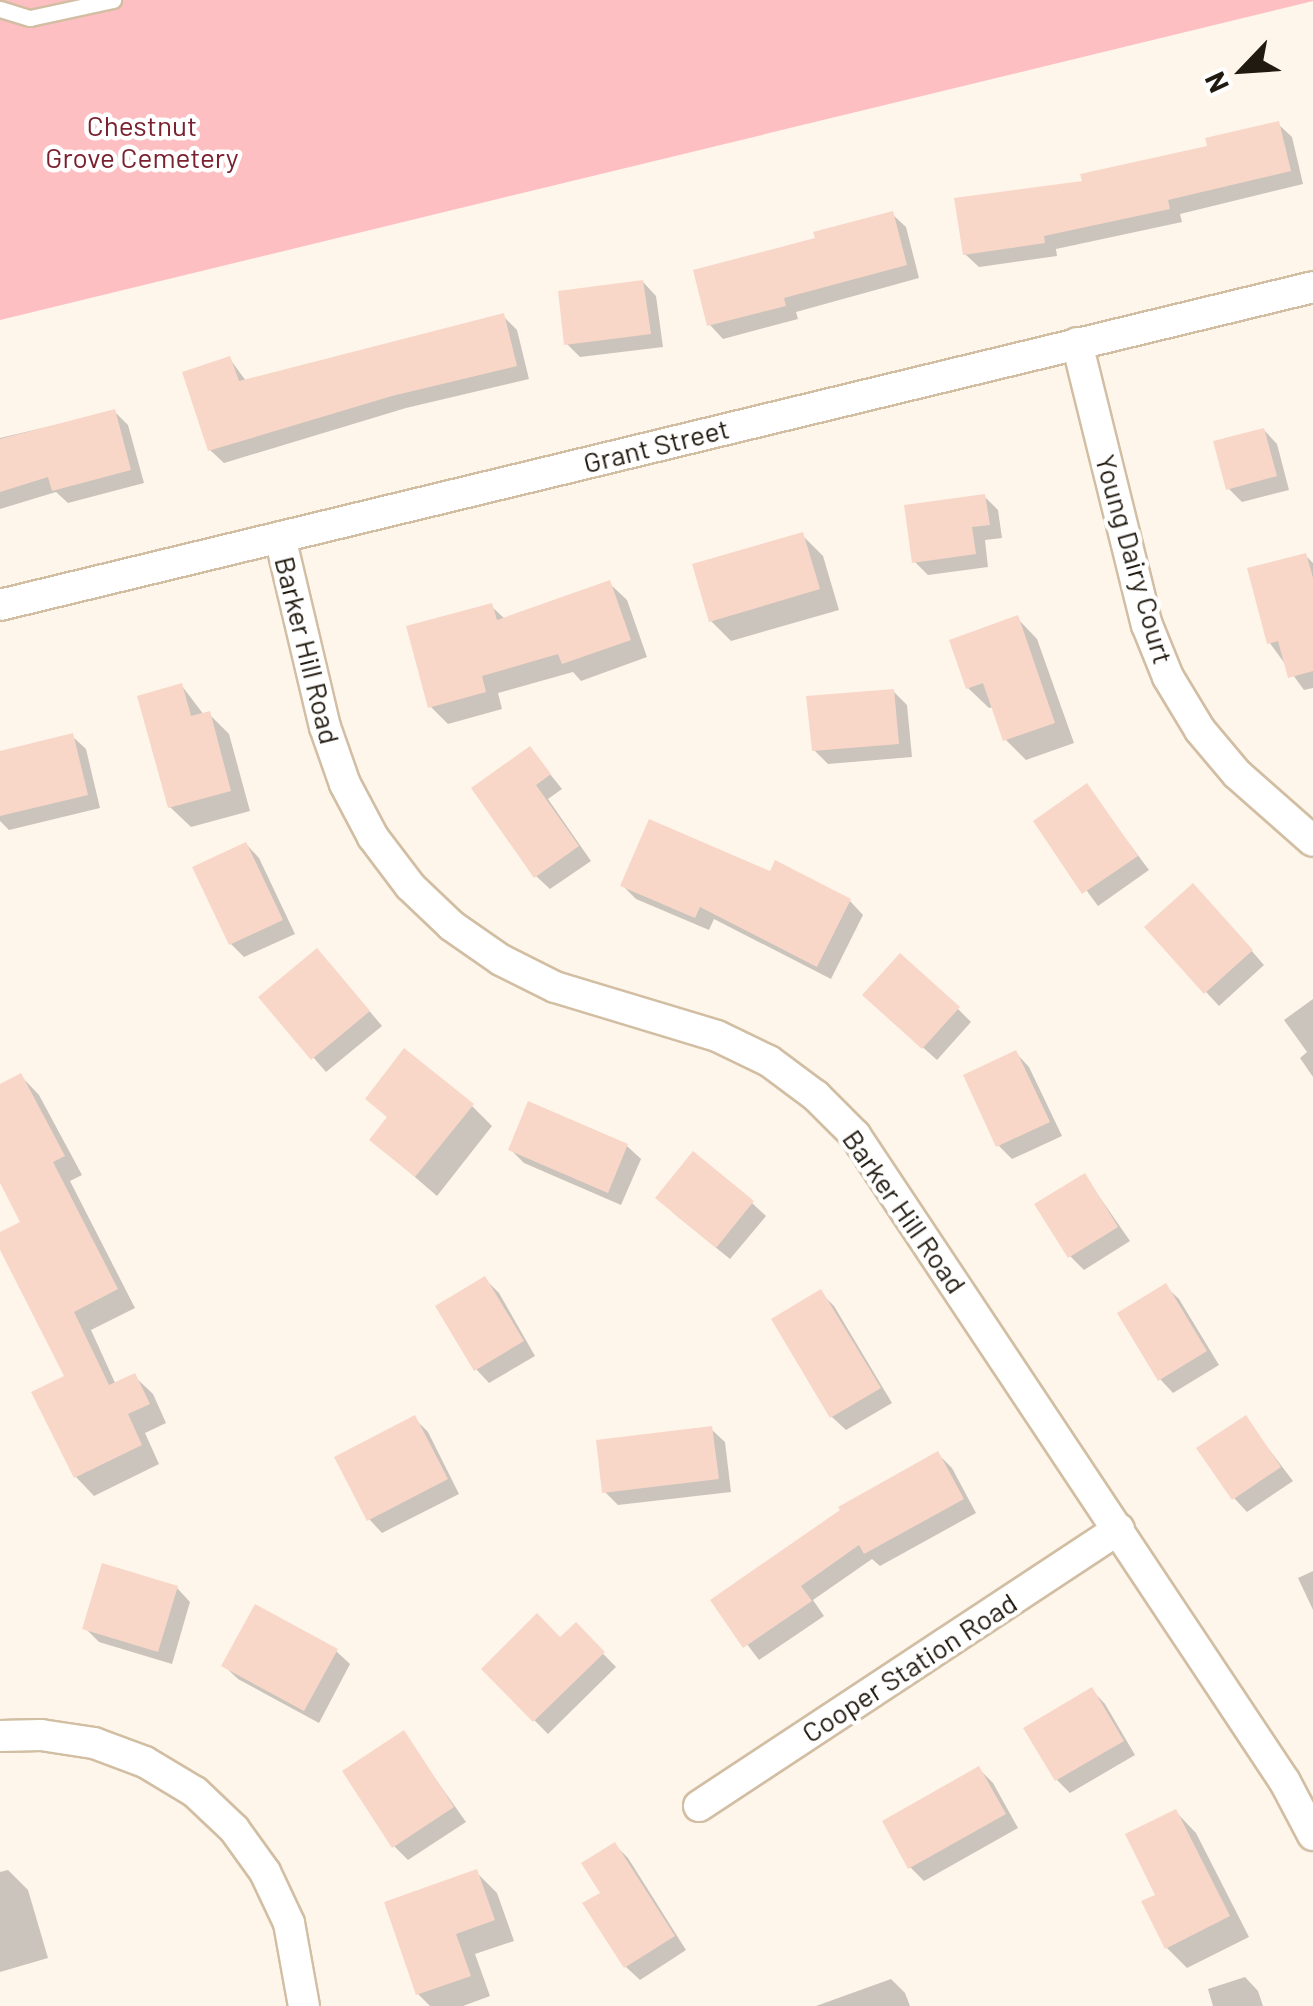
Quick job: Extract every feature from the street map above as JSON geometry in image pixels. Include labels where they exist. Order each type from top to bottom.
[{"type":"street","name":"Grant Street","points":[[0,605],[1313,288]]},
{"type":"street","name":"Young Dairy Court","points":[[1077,343],[1147,625],[1168,677],[1200,730],[1237,774],[1313,840]]},
{"type":"street","name":"Barker Hill Road","points":[[280,537],[325,727],[344,784],[373,837],[410,886],[452,926],[501,960],[555,987],[717,1036],[769,1062],[816,1096],[855,1134],[890,1181],[1286,1782],[1313,1835]]},
{"type":"street","name":"Cooper Station Road","points":[[699,1806],[1119,1529]]},
{"type":"street","points":[[0,1736],[41,1735],[94,1743],[146,1762],[195,1792],[234,1829],[265,1872],[289,1923],[304,2006]]},
{"type":"lane","points":[[0,9],[30,18],[114,0]]},
{"type":"green space","name":"Chestnut Grove Cemetery","points":[[0,0],[1313,0],[1313,1],[0,320]]},
{"type":"building","points":[[1279,121],[1291,171],[1168,200],[1170,209],[1044,236],[1045,243],[963,255],[954,198],[1082,181],[1080,174],[1207,146],[1205,138]]},
{"type":"building","points":[[893,211],[907,265],[784,298],[786,306],[707,326],[693,270],[815,238],[813,232]]},
{"type":"building","points":[[643,280],[651,334],[564,345],[558,291]]},
{"type":"building","points":[[504,313],[517,366],[392,396],[208,451],[182,372],[230,356],[239,381]]},
{"type":"building","points":[[115,409],[131,470],[52,491],[48,477],[0,492],[0,439]]},
{"type":"building","points":[[1264,428],[1277,476],[1226,490],[1213,441]]},
{"type":"building","points":[[985,494],[990,525],[972,527],[976,554],[912,563],[904,505]]},
{"type":"building","points":[[803,532],[820,589],[709,622],[692,564]]},
{"type":"building","points":[[1306,553],[1313,578],[1313,671],[1288,678],[1278,641],[1267,644],[1247,568]]},
{"type":"building","points":[[610,580],[631,640],[562,664],[558,654],[482,676],[486,692],[428,708],[406,626],[492,603],[497,620]]},
{"type":"building","points":[[1018,615],[1055,723],[1003,741],[983,683],[966,689],[949,640]]},
{"type":"building","points":[[182,683],[191,716],[210,711],[231,791],[168,808],[137,696]]},
{"type":"building","points":[[894,689],[899,744],[812,751],[806,696]]},
{"type":"building","points":[[73,733],[88,795],[0,816],[0,751]]},
{"type":"building","points":[[530,746],[551,774],[536,785],[579,846],[534,878],[471,788]]},
{"type":"building","points":[[1087,783],[1138,856],[1082,894],[1033,821]]},
{"type":"building","points":[[649,819],[770,871],[775,860],[851,899],[817,967],[700,907],[695,918],[620,886]]},
{"type":"building","points":[[246,842],[283,920],[229,945],[192,867]]},
{"type":"building","points":[[1193,883],[1253,950],[1204,994],[1144,927]]},
{"type":"building","points":[[317,948],[370,1011],[311,1060],[258,997]]},
{"type":"building","points":[[900,953],[960,1007],[922,1049],[862,995]]},
{"type":"building","points":[[404,1048],[474,1104],[415,1177],[369,1140],[387,1117],[365,1099]]},
{"type":"building","points":[[1016,1050],[1050,1122],[996,1147],[963,1075]]},
{"type":"building","points":[[21,1073],[65,1156],[53,1162],[118,1289],[74,1312],[109,1385],[135,1373],[150,1404],[128,1414],[142,1445],[74,1478],[31,1392],[64,1376],[0,1250],[0,1232],[20,1222],[0,1183],[0,1084]]},
{"type":"building","points":[[528,1101],[628,1144],[608,1193],[508,1150]]},
{"type":"building","points":[[693,1151],[754,1201],[716,1248],[655,1198]]},
{"type":"building","points":[[1085,1173],[1118,1227],[1068,1258],[1034,1204]]},
{"type":"building","points":[[485,1276],[524,1341],[474,1371],[435,1306]]},
{"type":"building","points":[[1166,1283],[1207,1351],[1158,1381],[1117,1313]]},
{"type":"building","points":[[821,1289],[881,1388],[830,1418],[771,1319]]},
{"type":"building","points":[[415,1415],[448,1479],[367,1521],[334,1457]]},
{"type":"building","points":[[1246,1415],[1281,1467],[1232,1500],[1196,1448]]},
{"type":"building","points":[[712,1426],[719,1479],[602,1493],[596,1440]]},
{"type":"building","points":[[938,1451],[964,1499],[864,1554],[859,1545],[801,1586],[812,1601],[743,1648],[710,1600],[840,1510],[838,1507]]},
{"type":"building","points":[[102,1563],[178,1586],[158,1652],[82,1629]]},
{"type":"building","points":[[255,1604],[338,1649],[304,1711],[221,1666]]},
{"type":"building","points":[[537,1613],[560,1637],[576,1622],[605,1652],[533,1722],[481,1669]]},
{"type":"building","points":[[1092,1687],[1124,1741],[1055,1781],[1023,1728]]},
{"type":"building","points":[[404,1730],[454,1807],[392,1848],[342,1771]]},
{"type":"building","points":[[979,1766],[1006,1814],[908,1869],[882,1821]]},
{"type":"building","points":[[1176,1809],[1230,1916],[1165,1949],[1141,1901],[1155,1895],[1125,1834]]},
{"type":"building","points":[[615,1842],[675,1936],[624,1968],[582,1903],[600,1893],[581,1863]]},
{"type":"building","points":[[477,1869],[495,1920],[456,1934],[471,1976],[416,1995],[384,1902]]}]
